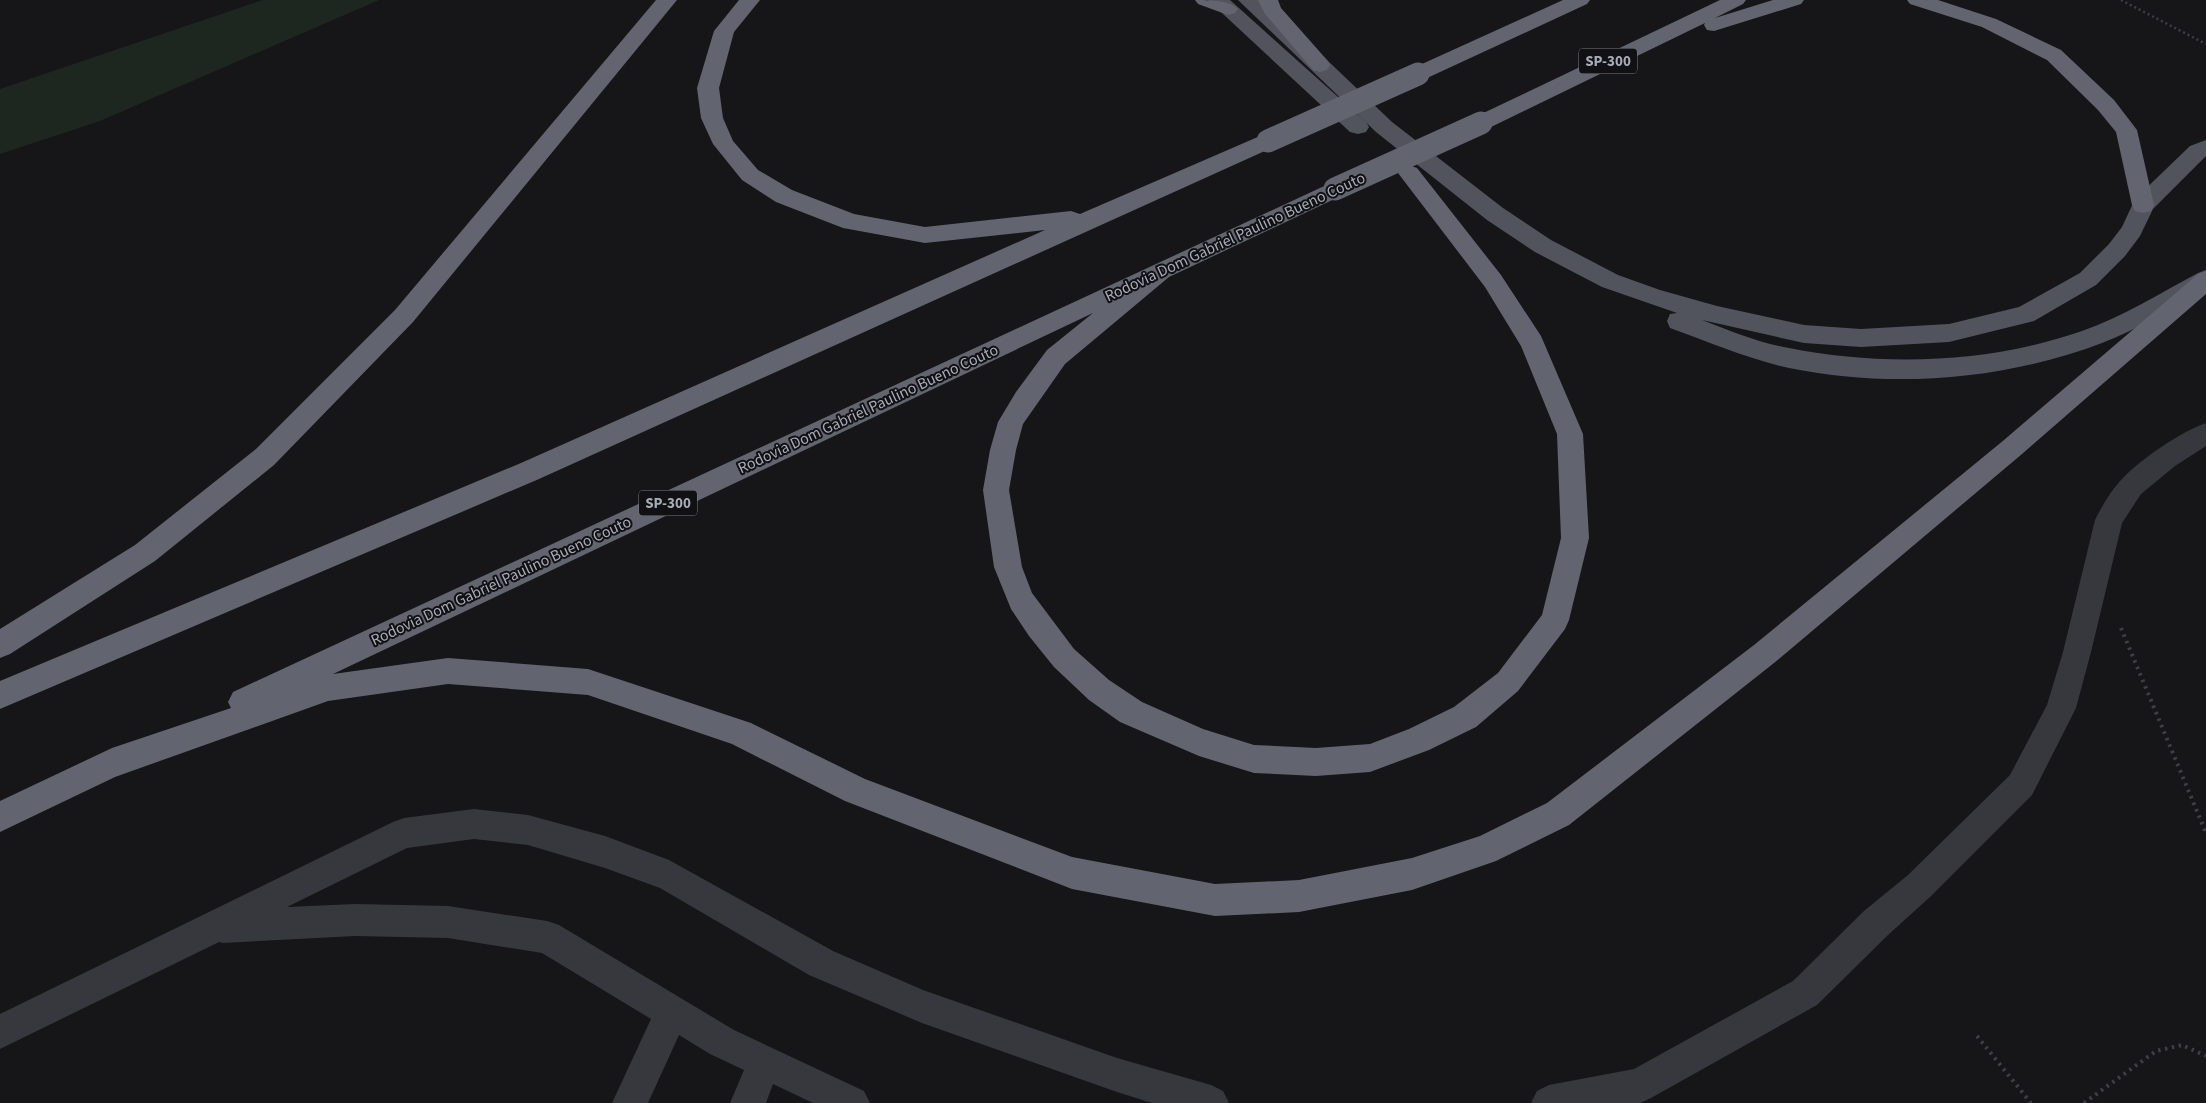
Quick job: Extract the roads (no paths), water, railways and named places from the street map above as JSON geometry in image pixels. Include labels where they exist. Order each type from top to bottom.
[{"type":"highway","points":[[0,645],[145,553],[265,457],[404,316],[666,0]]},
{"type":"highway","points":[[750,0],[724,31],[708,88],[712,118],[724,144],[750,175],[784,196],[851,222],[924,235],[1095,217]]},
{"type":"highway","points":[[1205,0],[1231,3]]},
{"type":"highway","points":[[1268,0],[1272,10],[1320,65]]},
{"type":"highway","points":[[0,695],[530,471],[1418,74],[1559,6],[1580,0]]},
{"type":"highway","name":"Rodovia Dom Gabriel Paulino Bueno Couto","points":[[0,817],[1335,188],[1481,123],[1736,0]]},
{"type":"highway","points":[[1615,57],[1794,0]]},
{"type":"highway","points":[[1917,0],[1989,23],[2054,55],[2106,105],[2126,130],[2144,205]]},
{"type":"highway","points":[[1160,272],[1056,357],[1010,422],[996,490],[1008,567],[1021,600],[1039,627],[1064,658],[1099,690],[1131,712],[1200,742],[1254,759],[1316,762],[1370,758],[1418,740],[1465,717],[1508,682],[1555,620],[1575,538],[1570,434],[1532,343],[1493,281],[1408,173]]},
{"type":"highway","points":[[106,766],[328,688],[448,671],[588,682],[740,733],[856,791],[1072,873],[1215,900],[1299,896],[1412,874],[1485,850],[1558,814],[1764,654],[2013,447],[2206,279]]},
{"type":"main road","points":[[1231,3],[1320,65],[1384,128],[1495,214],[1542,246],[1610,281],[1654,297],[1717,315],[1804,334],[1860,338],[1949,333],[2025,315],[2088,279],[2117,250],[2132,230],[2144,205],[2198,151],[2206,147]]},
{"type":"main road","points":[[1231,3],[1408,173],[1478,223],[1528,255],[1578,281],[1626,302],[1748,346],[1790,358],[1855,366],[1920,368],[1970,365],[2015,359],[2054,350],[2092,337],[2130,320],[2206,279]]},
{"type":"street","points":[[1549,1103],[1639,1086],[1805,994],[1876,923],[1919,886],[2021,785],[2061,708],[2078,652],[2109,520],[2132,486],[2166,458],[2206,433]]},
{"type":"street","points":[[0,1032],[404,833],[474,824],[528,830],[605,852],[669,876],[821,963],[922,1006],[1117,1075],[1211,1103]]},
{"type":"street","points":[[212,928],[355,920],[448,922],[547,937],[722,1042],[852,1103]]},
{"type":"street","points":[[630,1103],[672,1012]]},
{"type":"street","points":[[748,1103],[765,1062]]}]
